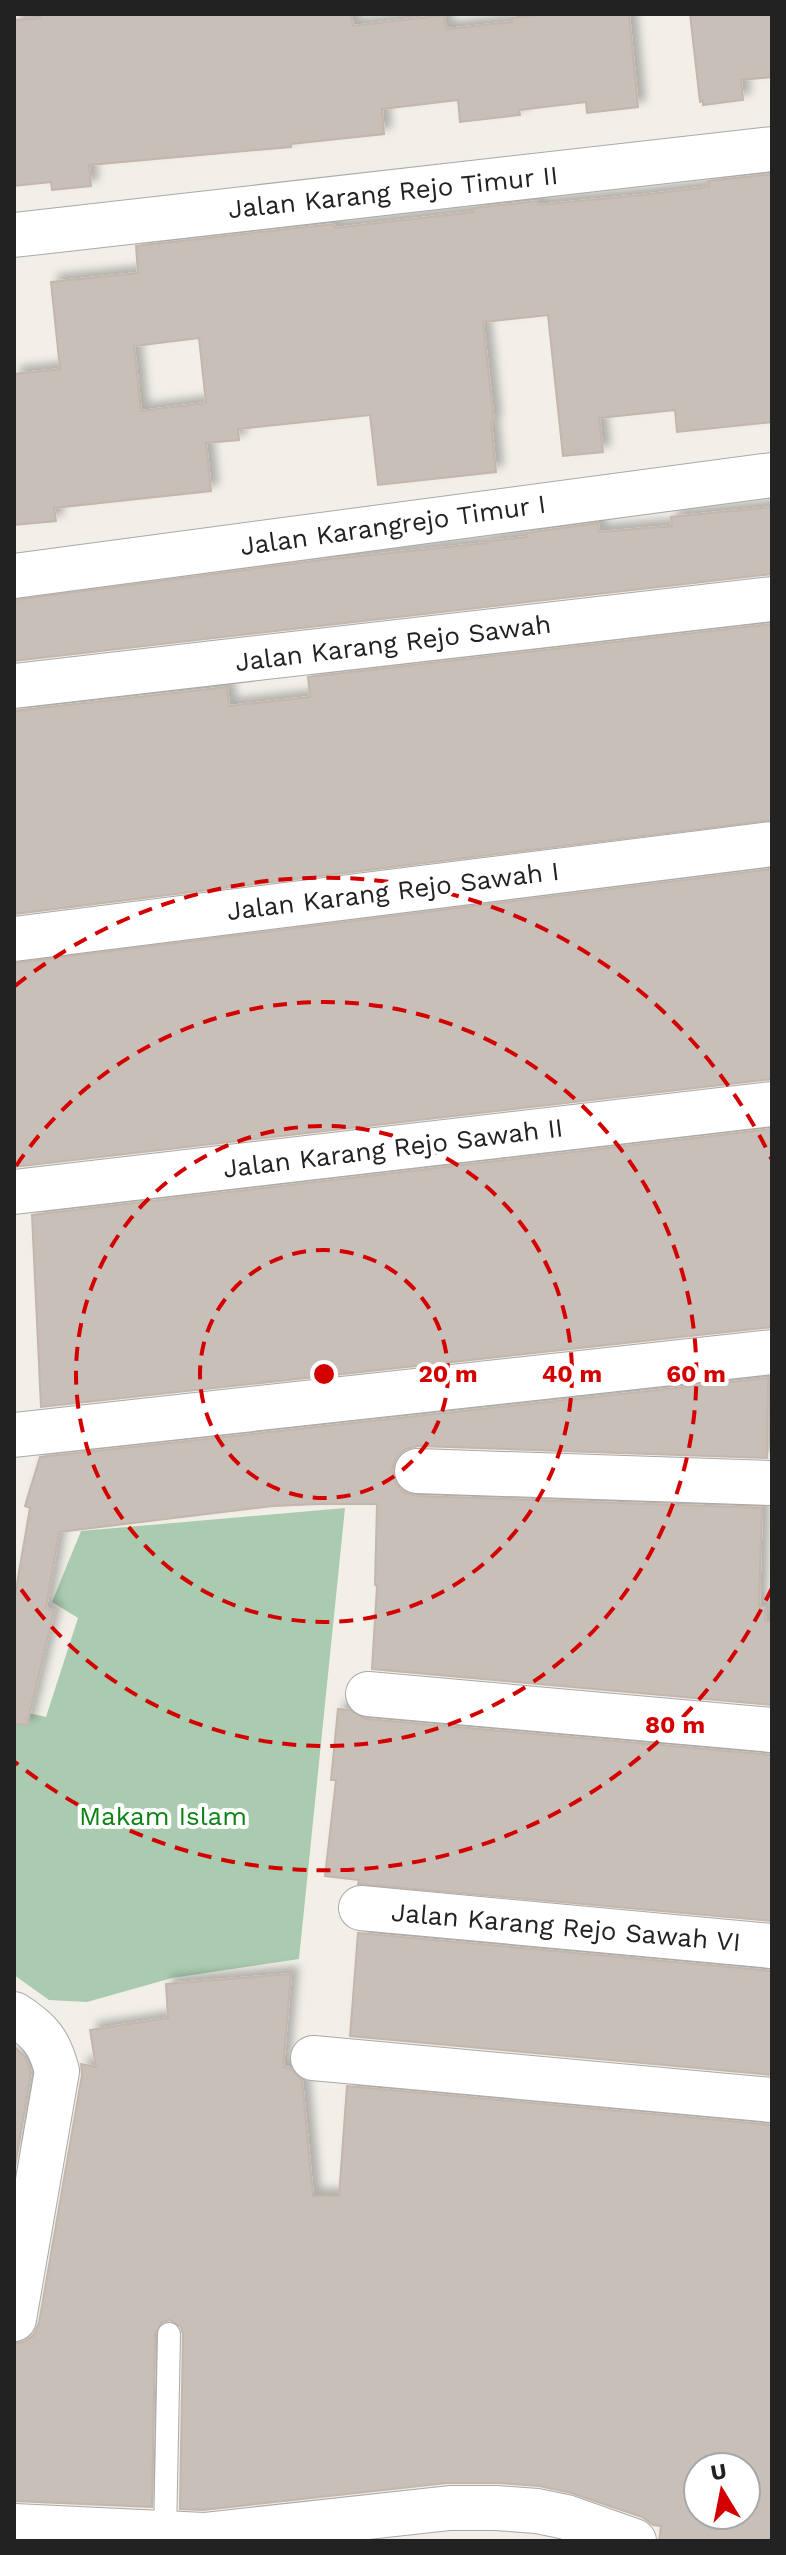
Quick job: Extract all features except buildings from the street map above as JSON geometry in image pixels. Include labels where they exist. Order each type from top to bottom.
[{"type":"street","name":"Jalan Karang Rejo Timur II","points":[[14,235],[772,149]]},
{"type":"street","name":"Jalan Karangrejo Timur I","points":[[14,576],[772,475]]},
{"type":"street","name":"Jalan Karang Rejo Sawah","points":[[14,686],[772,599]]},
{"type":"street","name":"Jalan Karang Rejo Sawah I","points":[[14,939],[772,844]]},
{"type":"street","name":"Jalan Karang Rejo Sawah II","points":[[14,1192],[772,1104]]},
{"type":"street","points":[[14,1435],[772,1352]]},
{"type":"street","points":[[417,1471],[772,1483]]},
{"type":"street","points":[[368,1694],[772,1730]]},
{"type":"street","name":"Jalan Karang Rejo Sawah VI","points":[[361,1908],[772,1946]]},
{"type":"street","points":[[14,2014],[34,2027],[51,2047],[57,2071],[14,2319]]},
{"type":"street","points":[[313,2058],[772,2100]]},
{"type":"street","points":[[14,2526],[191,2537],[450,2508],[496,2508],[566,2517],[634,2541]]},
{"type":"lane","points":[[169,2334],[191,2537]]},
{"type":"green space","name":"Makam Islam","points":[[345,1508],[299,1959],[172,1978],[87,2002],[49,2000],[14,1975],[14,1710],[46,1717],[78,1618],[52,1602],[81,1531]]}]
